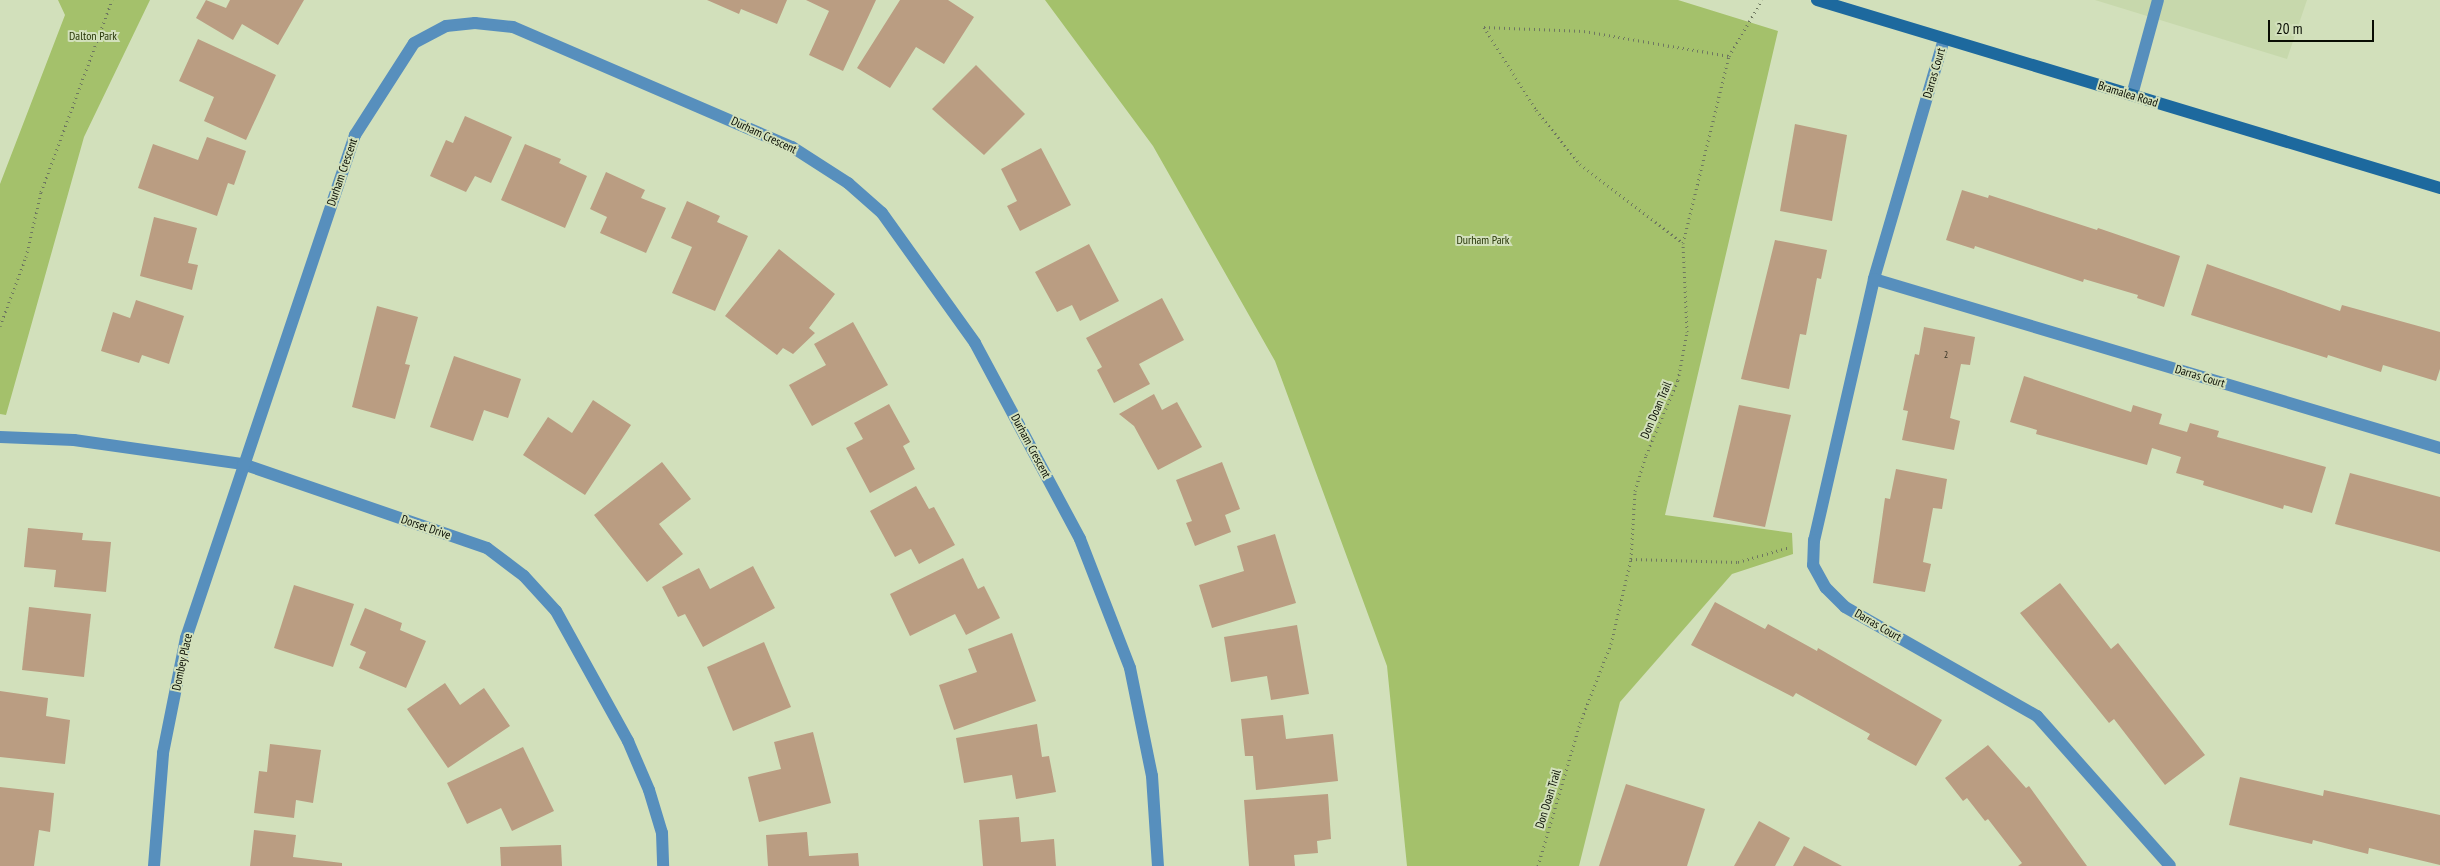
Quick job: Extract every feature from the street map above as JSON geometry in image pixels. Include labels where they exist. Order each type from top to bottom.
[{"type":"main road","name":"Bramalea Road","points":[[1817,0],[2440,188]]},
{"type":"street","points":[[2132,95],[2158,0]]},
{"type":"street","name":"Durham Crescent","points":[[243,464],[355,135],[414,43],[446,26],[475,23],[513,27],[658,87],[792,147],[848,183],[882,213],[975,343],[1080,538],[1130,668],[1152,776],[1158,866]]},
{"type":"street","name":"Darras Court","points":[[1944,39],[1874,279],[1814,540],[1813,565],[1826,588],[1845,607],[2037,716],[2170,866]]},
{"type":"street","name":"Darras Court","points":[[1874,279],[2440,448]]},
{"type":"street","name":"Dorset Drive","points":[[0,437],[74,440],[243,464],[487,548],[524,576],[556,611],[628,741],[650,790],[662,833],[663,866]]},
{"type":"street","name":"Dombey Place","points":[[154,866],[163,752],[186,638],[243,464]]},
{"type":"path","points":[[0,326],[26,257],[41,192],[112,0]]},
{"type":"path","name":"Don Doan Trail","points":[[1538,866],[1580,723],[1611,644],[1631,559],[1635,491],[1646,456],[1678,380],[1687,332],[1683,243],[1729,56],[1762,0]]},
{"type":"path","points":[[1683,243],[1580,164],[1536,110],[1484,27],[1584,32],[1729,56]]},
{"type":"path","points":[[1631,559],[1738,562],[1814,540]]},
{"type":"shaded area","points":[[2095,0],[2307,0],[2287,59]]},
{"type":"green space","name":"Dalton Park","points":[[58,0],[150,0],[84,137],[6,415],[0,414],[0,184],[65,15]]},
{"type":"green space","name":"Durham Park","points":[[1045,0],[1678,0],[1778,31],[1665,515],[1792,533],[1793,554],[1732,574],[1620,702],[1579,866],[1407,866],[1387,666],[1275,361],[1153,146]]},
{"type":"building","points":[[206,0],[226,8],[230,0],[304,0],[278,45],[242,24],[233,40],[196,18]]},
{"type":"building","points":[[707,0],[787,0],[777,24],[741,9],[739,14]]},
{"type":"building","points":[[806,0],[876,0],[843,71],[809,55],[829,11]]},
{"type":"building","points":[[900,0],[948,0],[974,17],[944,64],[916,47],[890,88],[857,68]]},
{"type":"building","points":[[198,39],[276,75],[246,140],[204,121],[214,97],[179,81]]},
{"type":"building","points":[[976,65],[1025,114],[984,155],[932,109]]},
{"type":"building","points":[[465,116],[512,137],[491,183],[475,176],[466,192],[430,176],[446,140],[453,143]]},
{"type":"building","points":[[1795,124],[1847,135],[1832,221],[1780,211]]},
{"type":"building","points":[[207,137],[246,151],[234,185],[228,183],[217,216],[138,188],[153,144],[198,160]]},
{"type":"building","points":[[525,144],[561,159],[559,163],[587,176],[565,228],[501,200]]},
{"type":"building","points":[[1041,148],[1071,205],[1020,231],[1007,206],[1017,201],[1001,169]]},
{"type":"building","points":[[606,172],[645,190],[641,198],[666,208],[646,253],[600,233],[607,217],[590,209]]},
{"type":"building","points":[[1962,190],[1988,198],[1989,195],[2097,230],[2098,228],[2180,256],[2164,307],[2137,298],[2138,295],[2084,279],[2083,282],[1975,246],[1974,249],[1946,240]]},
{"type":"building","points":[[687,201],[720,216],[717,222],[748,236],[715,311],[672,293],[692,247],[671,238]]},
{"type":"building","points":[[154,217],[197,228],[188,263],[198,265],[192,290],[140,276]]},
{"type":"building","points":[[1775,240],[1827,250],[1821,279],[1817,278],[1806,335],[1800,334],[1789,389],[1741,379]]},
{"type":"building","points":[[1089,244],[1119,301],[1080,321],[1072,305],[1057,312],[1035,272]]},
{"type":"building","points":[[779,249],[835,294],[809,328],[815,333],[793,354],[783,348],[777,355],[725,316]]},
{"type":"building","points":[[2207,264],[2340,311],[2342,305],[2440,332],[2440,369],[2436,381],[2383,365],[2381,372],[2328,355],[2327,358],[2191,315]]},
{"type":"building","points":[[1162,298],[1184,340],[1139,364],[1150,384],[1114,403],[1097,370],[1102,367],[1086,338]]},
{"type":"building","points":[[136,300],[184,316],[169,364],[142,355],[139,363],[101,351],[113,312],[130,318]]},
{"type":"building","points":[[377,306],[418,317],[405,364],[410,365],[395,419],[352,407]]},
{"type":"building","points":[[853,322],[888,385],[812,426],[789,385],[826,365],[814,344]]},
{"type":"building","points":[[1924,327],[1975,337],[1970,365],[1961,364],[1950,418],[1960,421],[1954,450],[1902,440],[1908,411],[1903,410],[1915,354],[1919,355]]},
{"type":"building","points":[[454,356],[521,379],[508,418],[484,410],[473,441],[430,427]]},
{"type":"building","points":[[2024,376],[2131,412],[2133,405],[2162,414],[2159,424],[2187,432],[2190,423],[2219,431],[2217,437],[2326,467],[2312,513],[2284,505],[2283,509],[2203,485],[2204,481],[2176,473],[2181,457],[2152,448],[2147,465],[2036,434],[2037,430],[2010,422]]},
{"type":"building","points":[[1154,394],[1162,410],[1177,402],[1202,447],[1158,470],[1134,426],[1119,414]]},
{"type":"building","points":[[593,400],[631,425],[585,495],[523,455],[548,417],[572,433]]},
{"type":"building","points":[[889,404],[910,442],[903,446],[915,469],[870,493],[846,448],[863,439],[854,423]]},
{"type":"building","points":[[1739,405],[1791,415],[1765,527],[1713,517]]},
{"type":"building","points":[[662,462],[691,499],[659,524],[683,554],[647,582],[594,515]]},
{"type":"building","points":[[1222,462],[1240,509],[1225,515],[1231,532],[1195,546],[1186,523],[1192,521],[1176,480]]},
{"type":"building","points":[[1896,469],[1947,479],[1942,509],[1933,508],[1923,562],[1931,564],[1925,592],[1873,583],[1885,498],[1890,499]]},
{"type":"building","points":[[2350,473],[2440,497],[2440,552],[2335,524]]},
{"type":"building","points":[[916,486],[929,509],[934,507],[955,545],[919,564],[911,549],[895,557],[870,511]]},
{"type":"building","points":[[28,528],[83,533],[82,540],[111,542],[106,592],[54,587],[56,570],[24,567]]},
{"type":"building","points":[[1275,534],[1296,603],[1212,628],[1199,585],[1244,571],[1237,546]]},
{"type":"building","points":[[963,558],[978,589],[984,586],[1000,618],[966,635],[955,614],[910,636],[890,594]]},
{"type":"building","points":[[753,566],[775,608],[703,647],[685,614],[678,617],[662,587],[699,568],[710,589]]},
{"type":"building","points":[[2060,583],[2111,649],[2118,643],[2205,755],[2165,785],[2114,719],[2109,723],[2020,613]]},
{"type":"building","points":[[294,585],[354,604],[333,667],[274,648]]},
{"type":"building","points":[[1715,602],[1765,629],[1768,624],[1817,651],[1818,648],[1942,720],[1916,766],[1867,739],[1870,734],[1796,693],[1793,697],[1691,645]]},
{"type":"building","points":[[29,607],[91,614],[84,677],[22,670]]},
{"type":"building","points":[[365,608],[402,623],[400,630],[426,641],[406,688],[359,668],[366,652],[350,645]]},
{"type":"building","points":[[1297,625],[1309,694],[1271,700],[1267,676],[1231,682],[1224,637]]},
{"type":"building","points":[[1012,633],[1036,701],[954,730],[939,685],[977,672],[968,649]]},
{"type":"building","points":[[764,642],[791,707],[733,731],[707,667]]},
{"type":"building","points":[[445,683],[460,705],[484,688],[510,726],[448,768],[407,709]]},
{"type":"building","points":[[0,691],[48,698],[46,716],[70,720],[65,764],[0,757]]},
{"type":"building","points":[[1283,715],[1286,739],[1333,734],[1338,781],[1256,790],[1253,756],[1245,756],[1241,719]]},
{"type":"building","points":[[1037,724],[1042,757],[1049,756],[1056,792],[1016,799],[1012,775],[964,783],[956,738]]},
{"type":"building","points":[[813,732],[831,803],[759,822],[748,777],[781,769],[774,742]]},
{"type":"building","points":[[270,744],[321,750],[313,803],[296,800],[294,818],[254,813],[259,771],[267,772]]},
{"type":"building","points":[[1988,745],[2026,788],[2029,786],[2087,866],[2018,866],[2022,863],[1988,819],[1985,821],[1967,798],[1963,801],[1945,778]]},
{"type":"building","points":[[523,747],[554,811],[512,831],[501,808],[467,824],[447,783]]},
{"type":"building","points":[[2240,777],[2323,796],[2324,790],[2440,815],[2440,865],[2369,848],[2368,854],[2313,840],[2312,844],[2229,825]]},
{"type":"building","points":[[1626,784],[1705,809],[1687,866],[1599,866]]},
{"type":"building","points":[[0,787],[54,793],[50,832],[39,830],[34,866],[0,866]]},
{"type":"building","points":[[1328,794],[1331,839],[1317,841],[1318,853],[1294,855],[1295,866],[1249,866],[1244,800]]},
{"type":"building","points":[[1019,817],[1021,842],[1054,839],[1056,866],[983,866],[979,820]]},
{"type":"building","points":[[1759,821],[1790,838],[1775,866],[1734,866]]},
{"type":"building","points":[[254,830],[296,835],[293,857],[342,863],[342,866],[250,866]]},
{"type":"building","points":[[807,832],[809,856],[858,853],[859,866],[768,866],[766,835]]},
{"type":"building","points":[[561,845],[562,866],[501,866],[500,847]]},
{"type":"building","points":[[1804,846],[1842,866],[1793,866]]}]
